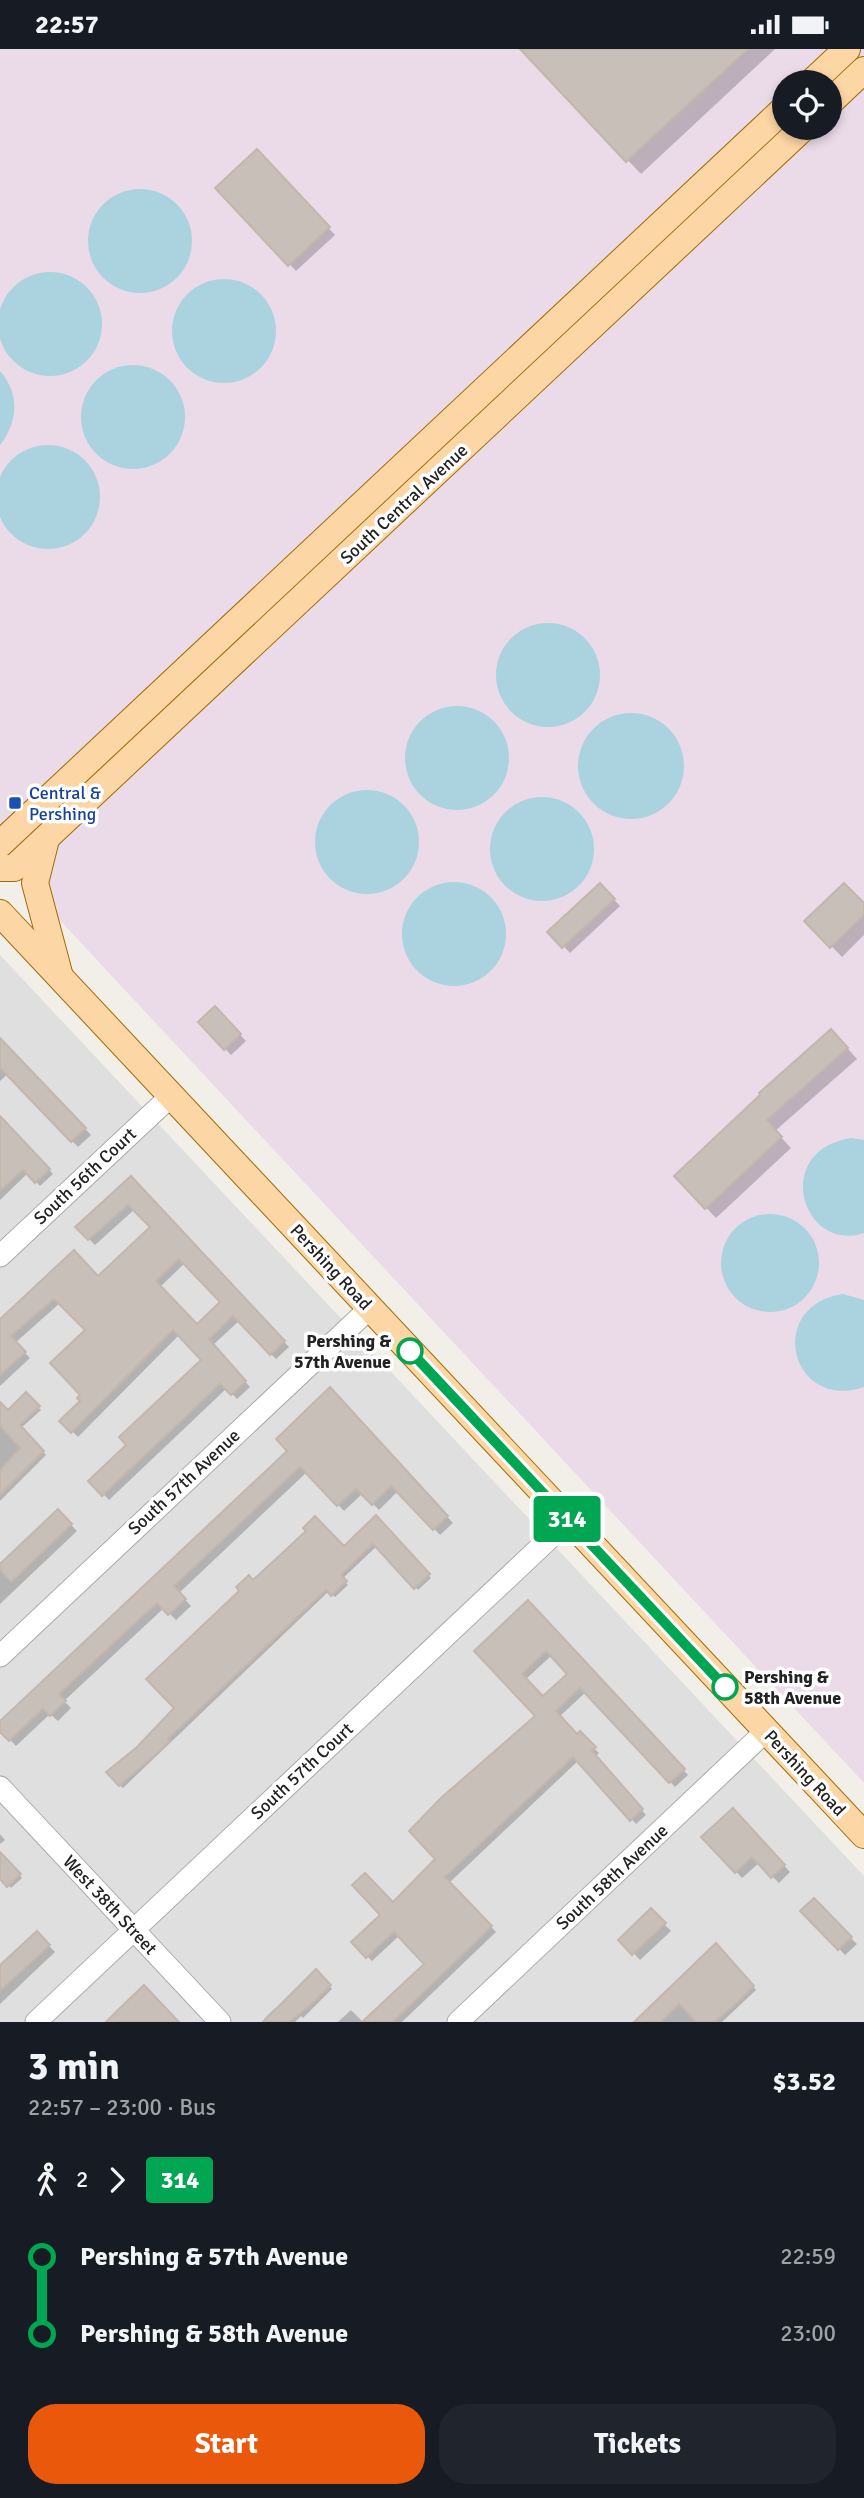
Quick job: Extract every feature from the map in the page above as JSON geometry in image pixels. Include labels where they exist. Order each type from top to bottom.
[{"type":"main road","points":[[825,70],[848,49]]},
{"type":"main road","points":[[842,91],[864,70]]},
{"type":"main road","name":"South Central Avenue","points":[[0,844],[772,120]]},
{"type":"main road","name":"South Central Avenue","points":[[0,868],[14,868],[46,839],[790,140]]},
{"type":"main road","points":[[46,839],[35,883],[60,978]]},
{"type":"main road","name":"Pershing Road","points":[[0,913],[864,1835]]},
{"type":"street","name":"South 56th Court","points":[[0,1256],[171,1096]]},
{"type":"street","name":"South 57th Avenue","points":[[0,1656],[370,1308]]},
{"type":"street","name":"South 57th Court","points":[[36,2022],[569,1520]]},
{"type":"street","name":"South 58th Avenue","points":[[458,2022],[766,1731]]},
{"type":"street","name":"West 38th Street","points":[[0,1787],[220,2022]]},
{"type":"shaded area","points":[[0,49],[864,49],[864,1783],[0,856]]},
{"type":"shaded area","points":[[0,955],[864,1876],[864,2022],[0,2022]]},
{"type":"water","points":[[140,189],[160,193],[177,204],[188,221],[192,241],[188,261],[177,278],[160,289],[140,293],[120,289],[103,278],[92,261],[88,241],[92,221],[103,204],[120,193]]},
{"type":"water","points":[[40,273],[60,273],[79,281],[93,295],[101,314],[101,334],[93,353],[79,367],[60,375],[40,375],[21,367],[7,353],[-1,334],[-1,314],[7,295],[21,281]]},
{"type":"water","points":[[224,279],[244,283],[261,294],[272,311],[276,331],[272,351],[261,368],[244,379],[224,383],[204,379],[187,368],[176,351],[172,331],[176,311],[187,294],[204,283]]},
{"type":"water","points":[[133,365],[153,369],[170,380],[181,397],[185,417],[181,437],[170,454],[153,465],[133,469],[113,465],[96,454],[85,437],[81,417],[85,397],[96,380],[113,369]]},
{"type":"water","points":[[0,371],[11,389],[14,408],[10,427],[0,445]]},
{"type":"water","points":[[38,446],[58,446],[77,454],[91,468],[99,487],[99,507],[91,526],[77,540],[58,548],[38,548],[19,540],[11,534],[-1,514],[-1,480],[5,468],[19,454]]},
{"type":"water","points":[[548,623],[568,626],[585,638],[597,655],[600,675],[597,695],[585,712],[568,724],[548,727],[528,724],[511,712],[499,695],[496,675],[499,655],[511,638],[528,626]]},
{"type":"water","points":[[457,706],[477,710],[494,721],[505,738],[509,758],[505,778],[494,795],[477,806],[457,810],[437,806],[420,795],[409,778],[405,758],[409,738],[420,721],[437,710]]},
{"type":"water","points":[[631,713],[651,717],[668,729],[680,746],[684,766],[680,786],[668,803],[651,815],[631,819],[611,815],[594,803],[582,786],[578,766],[582,746],[594,729],[611,717]]},
{"type":"water","points":[[367,790],[387,794],[404,805],[415,822],[419,842],[415,862],[404,879],[387,890],[367,894],[347,890],[330,879],[319,862],[315,842],[319,822],[330,805],[347,794]]},
{"type":"water","points":[[542,797],[562,801],[579,812],[590,829],[594,849],[590,869],[579,886],[562,897],[542,901],[522,897],[505,886],[494,869],[490,849],[494,829],[505,812],[522,801]]},
{"type":"water","points":[[454,882],[474,885],[491,897],[503,914],[506,934],[503,954],[491,971],[474,983],[454,986],[434,983],[417,971],[405,954],[402,934],[405,914],[417,897],[434,885]]},
{"type":"water","points":[[851,1138],[864,1140],[864,1233],[843,1235],[825,1229],[812,1216],[804,1198],[803,1179],[810,1161],[826,1147]]},
{"type":"water","points":[[770,1214],[789,1218],[804,1229],[815,1244],[819,1263],[815,1282],[804,1297],[789,1308],[770,1312],[751,1308],[736,1297],[725,1282],[721,1263],[725,1244],[736,1229],[751,1218]]},
{"type":"water","points":[[843,1294],[864,1300],[864,1387],[839,1391],[819,1385],[804,1372],[796,1354],[796,1335],[803,1317],[818,1302]]},
{"type":"building","points":[[520,49],[748,49],[626,162]]},
{"type":"building","points":[[257,149],[330,227],[288,266],[215,188]]},
{"type":"building","points":[[600,883],[615,899],[562,948],[547,932]]},
{"type":"building","points":[[844,883],[864,903],[864,915],[830,948],[804,921]]},
{"type":"building","points":[[215,1006],[241,1034],[224,1050],[198,1022]]},
{"type":"building","points":[[831,1029],[848,1048],[767,1120],[782,1137],[705,1209],[674,1176],[760,1095],[759,1093]]},
{"type":"building","points":[[0,1038],[86,1128],[71,1142],[0,1068]]},
{"type":"building","points":[[0,1116],[50,1169],[35,1183],[23,1170],[0,1191]]},
{"type":"building","points":[[131,1176],[285,1341],[270,1355],[233,1316],[209,1339],[246,1381],[231,1395],[220,1384],[102,1496],[88,1481],[126,1445],[119,1437],[201,1360],[173,1330],[71,1433],[59,1421],[80,1401],[77,1398],[80,1395],[50,1363],[85,1330],[54,1299],[11,1336],[26,1352],[0,1375],[0,1319],[74,1250],[98,1276],[150,1227],[128,1205],[88,1240],[75,1227]],"holes":[[[179,1259],[220,1302],[197,1324],[156,1281]]]},
{"type":"building","points":[[330,1387],[448,1516],[433,1530],[391,1486],[372,1505],[356,1489],[337,1506],[300,1467],[174,1586],[186,1599],[168,1615],[157,1603],[59,1694],[66,1701],[50,1716],[43,1709],[9,1741],[0,1732],[0,1721],[287,1451],[276,1439]]},
{"type":"building","points":[[26,1392],[40,1406],[20,1425],[44,1451],[0,1495],[0,1470],[20,1448],[0,1426],[0,1402],[8,1410]]},
{"type":"building","points":[[58,1509],[72,1524],[11,1582],[0,1570],[0,1564]]},
{"type":"building","points":[[376,1515],[430,1574],[414,1589],[373,1544],[341,1575],[347,1581],[331,1596],[326,1590],[168,1739],[170,1741],[158,1753],[119,1786],[106,1772],[137,1747],[174,1708],[146,1679],[239,1591],[236,1587],[249,1575],[253,1580],[306,1531],[303,1528],[315,1516],[344,1546]]},
{"type":"building","points":[[528,1600],[685,1769],[669,1783],[580,1688],[556,1711],[577,1734],[580,1731],[596,1747],[592,1751],[643,1809],[630,1821],[573,1757],[445,1877],[492,1926],[393,2022],[362,2022],[424,1964],[394,1932],[366,1958],[351,1942],[380,1915],[352,1885],[365,1873],[393,1902],[435,1859],[409,1831],[441,1798],[535,1716],[474,1651]],"holes":[[[546,1651],[567,1674],[543,1696],[522,1674]]]},
{"type":"building","points":[[733,1808],[785,1865],[771,1878],[752,1857],[735,1873],[701,1837]]},
{"type":"building","points":[[0,1852],[21,1874],[7,1887],[0,1879]]},
{"type":"building","points":[[814,1898],[852,1937],[838,1950],[800,1911]]},
{"type":"building","points":[[651,1908],[666,1923],[632,1955],[618,1940]]},
{"type":"building","points":[[37,1931],[50,1945],[0,1991],[0,1965]]},
{"type":"building","points":[[716,1943],[754,1986],[737,2003],[715,2022],[696,2022],[679,2004],[661,2022],[634,2022]]},
{"type":"building","points":[[316,1969],[331,1985],[312,2004],[289,2022],[263,2022]]},
{"type":"building","points":[[144,1985],[179,2022],[106,2022],[120,2008]]},
{"type":"bus line","name":"314","points":[[410,1351],[725,1687]]},
{"type":"place","name":"Central & Pershing","points":[[15,803]]},
{"type":"place","name":"Pershing & 57th Avenue","points":[[410,1351]]},
{"type":"place","name":"Pershing & 58th Avenue","points":[[725,1687]]}]
